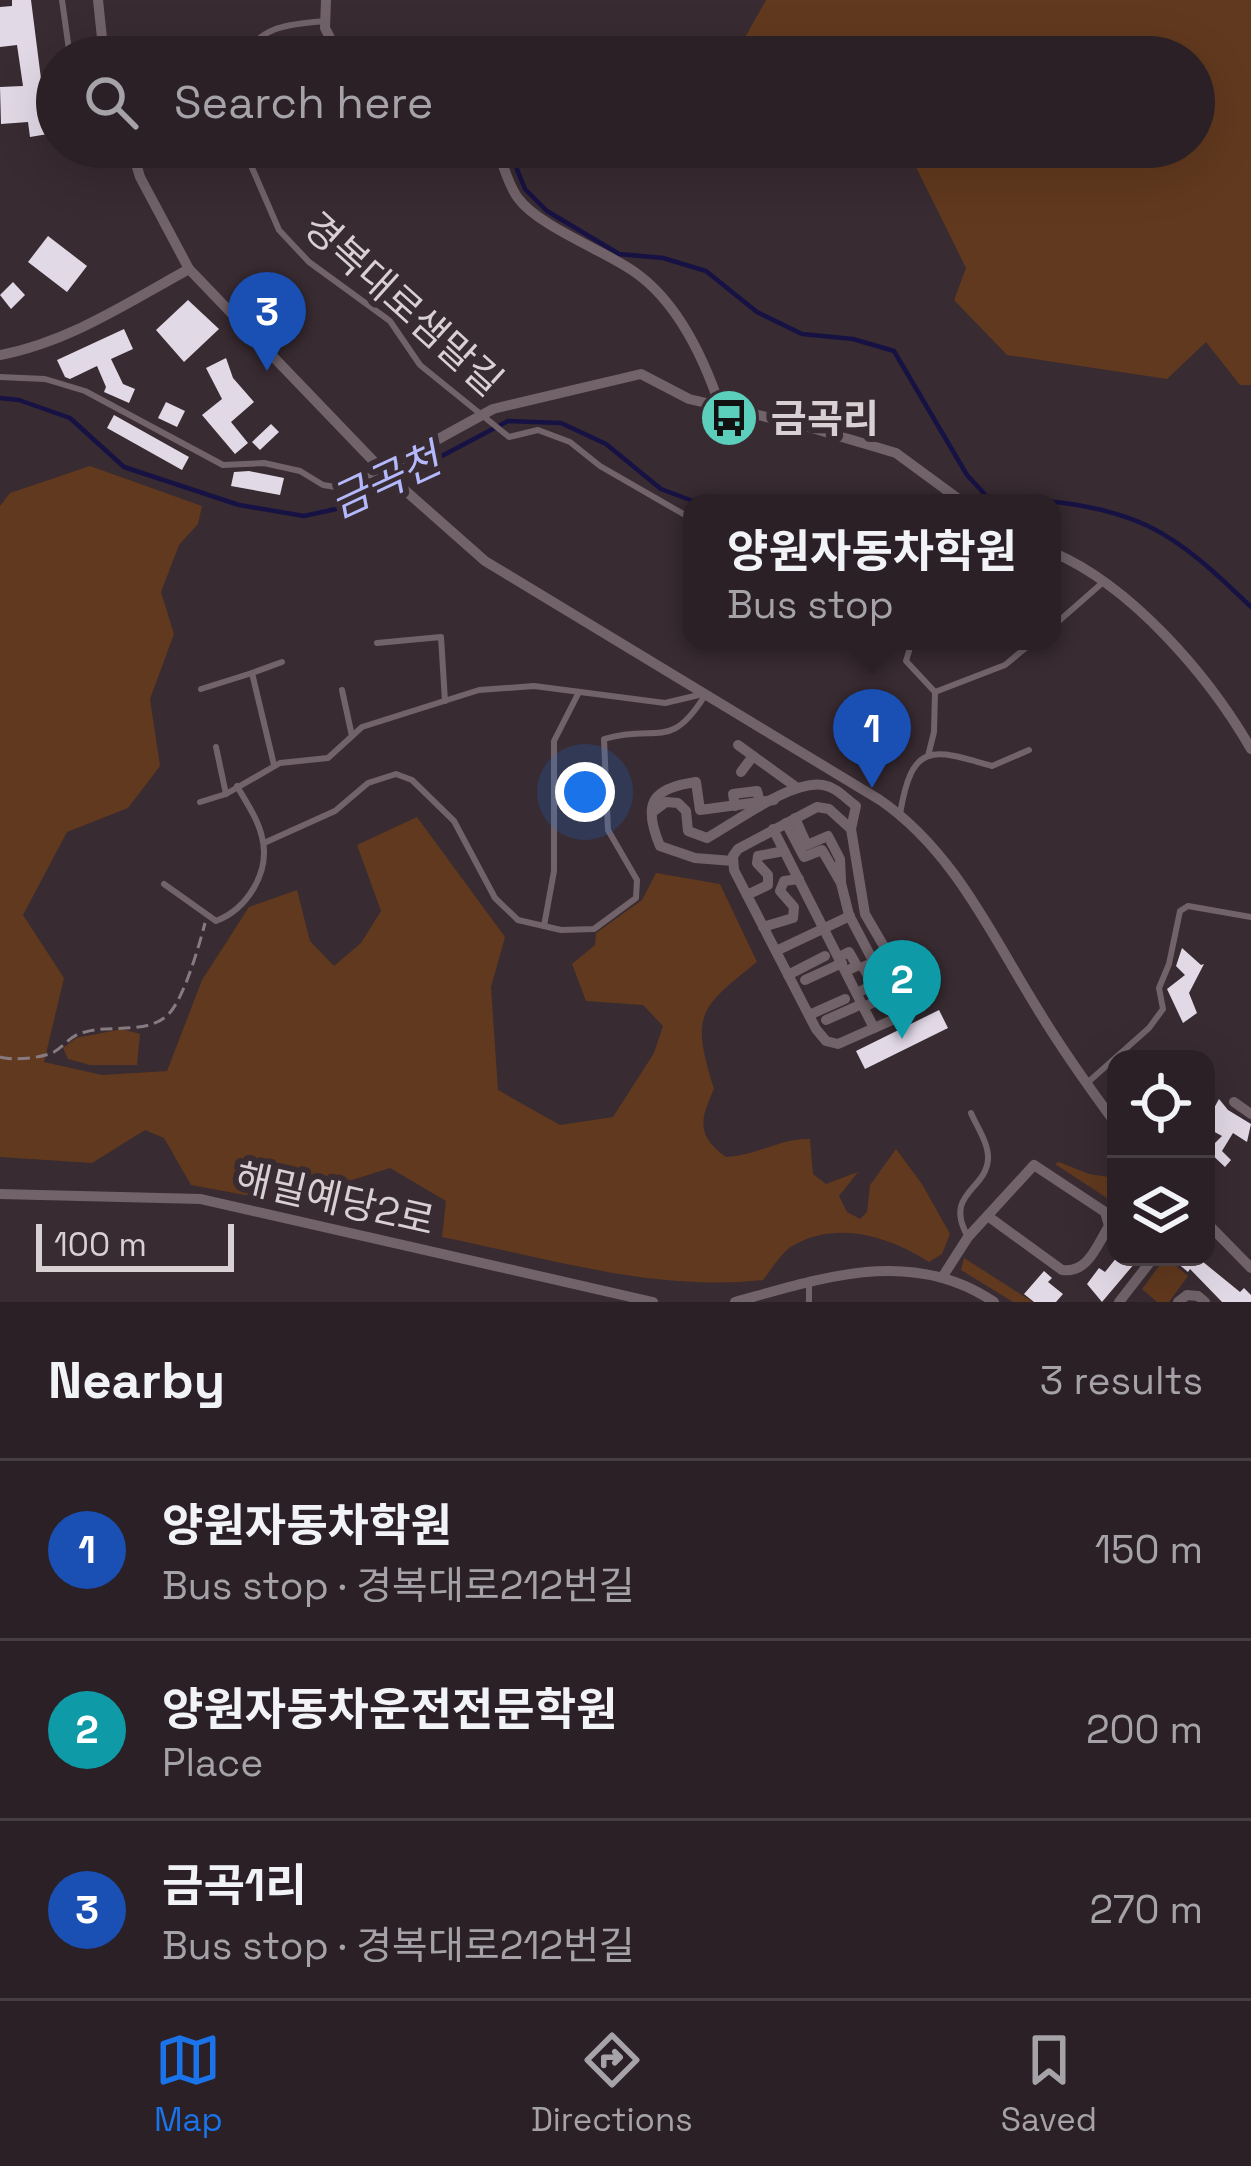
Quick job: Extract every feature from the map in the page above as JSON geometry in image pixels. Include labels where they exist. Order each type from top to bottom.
[{"type":"street","points":[[98,0],[102,36]]},
{"type":"street","points":[[326,0],[329,36]]},
{"type":"street","points":[[137,168],[189,268],[382,470],[485,561],[919,828],[971,898],[1107,1112]]},
{"type":"street","points":[[505,168],[519,200],[584,245],[638,274],[670,308],[706,366],[720,406]]},
{"type":"street","points":[[0,355],[32,349],[98,320],[189,268]]},
{"type":"street","points":[[382,470],[486,416],[549,394],[641,374],[689,399],[896,453],[952,494]]},
{"type":"street","points":[[1061,557],[1104,581],[1152,625],[1225,704],[1251,749]]},
{"type":"street","points":[[738,745],[796,787]]},
{"type":"street","points":[[741,772],[753,756]]},
{"type":"street","points":[[734,861],[695,858],[660,846],[652,814],[657,793],[697,782],[700,810],[774,800]]},
{"type":"street","points":[[652,814],[659,806],[678,803],[686,812],[688,831],[707,838],[796,787],[821,784],[838,790],[856,806],[851,829],[866,914],[907,986],[913,1006],[902,1016],[838,1044],[826,1041],[809,1015],[734,871],[734,861],[738,849],[817,807],[829,809],[851,829]]},
{"type":"street","points":[[849,801],[861,789]]},
{"type":"street","points":[[790,820],[807,845],[828,836],[840,859],[850,916],[902,1016]]},
{"type":"street","points":[[773,829],[824,928],[842,1029]]},
{"type":"street","points":[[747,896],[768,885],[758,856],[784,850]]},
{"type":"street","points":[[763,927],[793,918],[794,907],[781,895],[780,886],[799,879]]},
{"type":"street","points":[[776,951],[850,916]]},
{"type":"street","points":[[788,975],[834,985],[874,1028]]},
{"type":"street","points":[[809,1015],[834,985]]},
{"type":"street","points":[[1234,1102],[1251,1114]]},
{"type":"street","points":[[943,1276],[968,1237],[1034,1166],[1106,1212],[1109,1226],[1082,1268],[1072,1272],[1062,1270],[989,1217]]},
{"type":"street","name":"해밀예당2로","points":[[0,1193],[201,1199],[653,1302]]},
{"type":"street","points":[[1215,1231],[1251,1268]]},
{"type":"street","points":[[1119,1302],[1147,1266]]},
{"type":"street","points":[[735,1302],[809,1280],[887,1270],[943,1276],[994,1302]]},
{"type":"street","points":[[1178,1302],[1187,1295],[1205,1302]]},
{"type":"lane","points":[[62,0],[67,36]]},
{"type":"lane","points":[[261,36],[283,26],[326,21]]},
{"type":"lane","name":"경복대로샘말길","points":[[252,168],[279,230],[309,262],[390,321],[420,365],[509,437],[538,430],[570,442],[600,466],[683,514]]},
{"type":"lane","points":[[0,377],[45,379],[85,391],[223,465],[264,463],[342,488],[382,470]]},
{"type":"lane","points":[[1061,618],[1104,581]]},
{"type":"lane","points":[[377,643],[441,638],[446,702]]},
{"type":"lane","points":[[909,650],[905,661],[934,692],[934,732],[928,755]]},
{"type":"lane","points":[[934,692],[1005,665],[1023,650]]},
{"type":"lane","points":[[201,688],[282,662]]},
{"type":"lane","points":[[252,673],[274,766]]},
{"type":"lane","points":[[200,802],[226,794],[274,766],[328,758],[362,727],[479,690],[534,686],[664,703],[706,694]]},
{"type":"lane","points":[[342,690],[352,736]]},
{"type":"lane","points":[[544,926],[554,871],[554,741],[579,692]]},
{"type":"lane","points":[[265,843],[335,811],[368,783],[395,774],[412,780],[454,821],[494,898],[518,920],[560,930],[594,928],[636,898],[637,880],[608,830],[604,739],[628,731],[668,734],[689,722],[706,694]]},
{"type":"lane","points":[[216,747],[226,794]]},
{"type":"lane","points":[[900,814],[903,791],[915,765],[928,755],[944,751],[992,766],[1029,750]]},
{"type":"lane","points":[[164,884],[216,921],[244,906],[256,886],[265,843],[238,786]]},
{"type":"lane","points":[[1086,1084],[1149,1028],[1163,1009],[1159,988],[1180,911],[1188,907],[1251,917]]},
{"type":"lane","points":[[968,1237],[960,1220],[960,1203],[988,1165],[988,1151],[970,1114]]},
{"type":"lane","points":[[809,1280],[809,1302]]},
{"type":"path","points":[[0,1058],[8,1061],[55,1052],[65,1040],[109,1026],[152,1026],[172,1010],[210,918]]},
{"type":"shaded area","points":[[766,0],[1251,0],[1251,385],[1240,385],[1206,342],[1167,379],[1007,355],[954,300],[966,268],[916,168],[1215,168],[1215,36],[746,36]]},
{"type":"shaded area","points":[[90,466],[202,506],[198,524],[179,545],[161,592],[174,634],[150,699],[160,766],[128,808],[67,832],[23,915],[64,978],[44,1062],[102,1075],[167,1071],[202,980],[249,907],[297,890],[310,941],[334,966],[361,943],[381,911],[357,845],[417,817],[505,937],[491,987],[498,1090],[560,1125],[613,1117],[654,1053],[663,1026],[643,1005],[586,1001],[572,964],[595,945],[596,933],[642,900],[656,873],[720,884],[757,962],[722,991],[705,1015],[703,1045],[714,1089],[704,1118],[705,1134],[726,1157],[810,1139],[813,1174],[826,1184],[858,1172],[839,1196],[847,1212],[860,1219],[867,1212],[870,1185],[896,1149],[950,1234],[942,1254],[929,1262],[881,1239],[828,1234],[790,1248],[763,1280],[642,1277],[442,1237],[446,1201],[390,1168],[283,1202],[191,1185],[164,1138],[145,1130],[92,1163],[0,1157],[0,506],[10,493]]},
{"type":"shaded area","points":[[122,1029],[140,1034],[137,1065],[90,1065],[68,1059],[63,1048],[76,1038]]},
{"type":"shaded area","points":[[1055,1164],[1107,1177],[1107,1198]]},
{"type":"shaded area","points":[[964,1258],[1033,1302],[1013,1302],[961,1270]]},
{"type":"shaded area","points":[[1159,1266],[1176,1266],[1188,1276],[1169,1302],[1157,1302],[1142,1289]]},
{"type":"building","points":[[12,0],[31,0],[36,136],[30,137],[28,122],[1,124],[0,87],[23,86],[17,45],[0,47],[0,7],[12,6]]},
{"type":"building","points":[[48,236],[87,266],[67,292],[28,262]]},
{"type":"building","points":[[13,282],[25,295],[11,309],[0,295]]},
{"type":"building","points":[[188,300],[219,329],[184,362],[156,330]]},
{"type":"building","points":[[124,329],[133,349],[111,359],[123,384],[135,389],[129,403],[104,392],[97,366],[65,377],[57,360]]},
{"type":"building","points":[[226,358],[233,378],[254,402],[231,422],[248,443],[235,454],[202,415],[222,399],[206,368]]},
{"type":"building","points":[[166,402],[185,411],[177,427],[158,418]]},
{"type":"building","points":[[114,415],[189,457],[182,470],[107,428]]},
{"type":"building","points":[[271,424],[279,432],[260,450],[252,442]]},
{"type":"building","points":[[234,472],[284,478],[280,495],[231,486]]},
{"type":"building","points":[[1182,948],[1204,964],[1189,993],[1197,1013],[1183,1023],[1167,989],[1185,975],[1176,966]]},
{"type":"building","points":[[939,1010],[948,1028],[865,1069],[856,1051]]},
{"type":"building","points":[[1219,1099],[1251,1124],[1247,1142],[1233,1133],[1222,1151],[1231,1160],[1225,1167],[1215,1158],[1215,1143],[1222,1136],[1215,1132]]},
{"type":"building","points":[[1110,1266],[1132,1266],[1102,1302],[1087,1284],[1099,1268],[1105,1272]]},
{"type":"building","points":[[1181,1266],[1208,1266],[1240,1292],[1244,1288],[1251,1302],[1222,1302],[1190,1269]]},
{"type":"building","points":[[1044,1271],[1052,1278],[1048,1282],[1063,1294],[1056,1302],[1034,1302],[1024,1294]]},
{"type":"waterway","points":[[516,168],[525,189],[547,211],[619,254],[663,258],[706,271],[757,312],[802,334],[853,339],[894,351],[967,475],[985,494]]},
{"type":"waterway","name":"금곡천","points":[[0,398],[70,418],[124,467],[239,505],[304,516],[345,507],[508,421],[561,423],[606,444],[661,489],[683,497]]},
{"type":"waterway","name":"금곡천","points":[[1061,503],[1131,519],[1162,533],[1251,607]]},
{"type":"place","name":"금곡1리","points":[[267,371]]},
{"type":"place","name":"금곡리","points":[[729,418]]},
{"type":"place","name":"양원자동차학원","points":[[872,788]]},
{"type":"place","name":"양원자동차운전전문학원","points":[[902,1039]]}]
